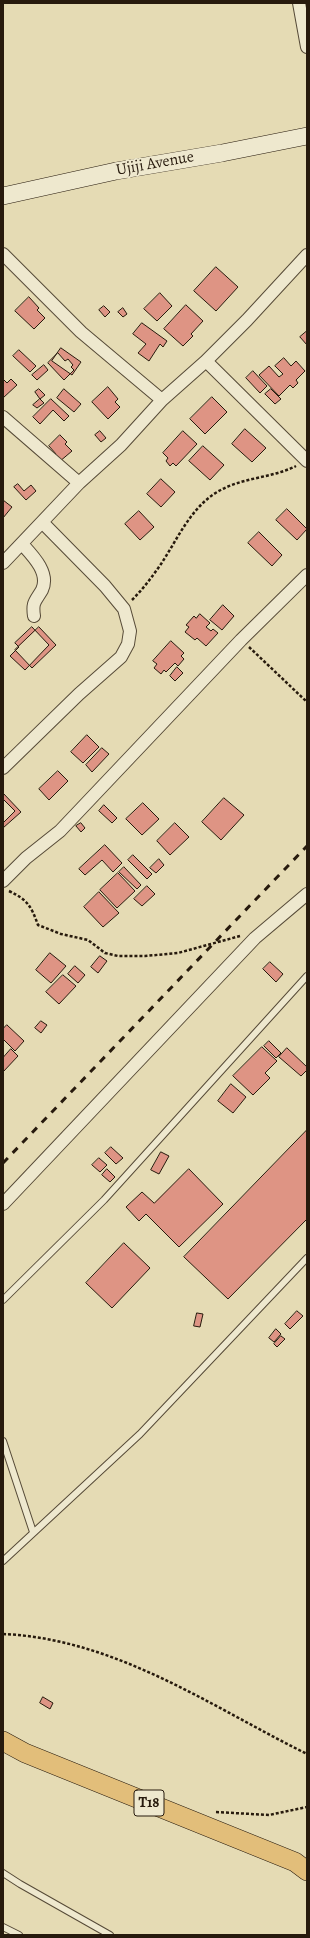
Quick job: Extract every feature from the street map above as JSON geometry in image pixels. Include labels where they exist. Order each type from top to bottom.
[{"type":"main road","name":"Ujiji Avenue","points":[[3,196],[116,171],[222,153],[307,136]]},
{"type":"main road","name":"T18","points":[[3,1742],[303,1865]]},
{"type":"street","points":[[299,3],[307,47]]},
{"type":"street","points":[[3,254],[80,332],[162,400]]},
{"type":"street","points":[[5,557],[22,544],[78,483],[121,445],[162,400],[206,361],[247,320],[307,255]]},
{"type":"street","points":[[206,361],[307,461]]},
{"type":"street","points":[[3,417],[78,483]]},
{"type":"street","points":[[3,768],[79,694],[121,657],[128,644],[130,631],[124,609],[105,586],[42,522]]},
{"type":"street","points":[[22,544],[32,554],[44,575],[43,588],[32,606],[34,616]]},
{"type":"street","points":[[3,881],[26,858],[60,831],[241,640],[307,575]]},
{"type":"street","points":[[3,1204],[254,938],[307,894]]},
{"type":"lane","points":[[3,1300],[109,1194],[307,976]]},
{"type":"lane","points":[[3,1561],[140,1434],[307,1258]]},
{"type":"lane","points":[[3,1441],[33,1532]]},
{"type":"lane","points":[[3,1872],[26,1888],[110,1935]]},
{"type":"lane","points":[[3,1927],[19,1935]]},
{"type":"path","points":[[124,609],[146,585],[186,523],[204,502],[215,493],[233,484],[292,468],[307,461]]},
{"type":"path","points":[[241,640],[307,702]]},
{"type":"path","points":[[3,888],[18,895],[31,907],[38,925],[61,934],[88,940],[100,951],[109,954],[138,956],[169,954],[178,953],[234,936],[254,938]]},
{"type":"path","points":[[3,1634],[33,1637],[73,1645],[119,1659],[151,1672],[307,1754]]},
{"type":"path","points":[[213,1812],[270,1815],[307,1807]]},
{"type":"building","points":[[216,267],[238,287],[216,311],[194,291]]},
{"type":"building","points":[[160,293],[172,306],[157,321],[144,309]]},
{"type":"building","points":[[29,297],[39,308],[37,310],[45,318],[34,329],[15,311]]},
{"type":"building","points":[[186,305],[203,321],[191,334],[193,336],[183,346],[164,329]]},
{"type":"building","points":[[104,306],[110,312],[105,317],[99,310]]},
{"type":"building","points":[[123,308],[127,314],[123,317],[118,312]]},
{"type":"building","points":[[142,323],[167,341],[163,347],[160,344],[149,361],[138,353],[146,344],[133,334]]},
{"type":"building","points":[[307,331],[307,345],[300,337]]},
{"type":"building","points":[[61,348],[81,362],[72,375],[52,361]]},
{"type":"building","points":[[19,350],[36,366],[30,372],[13,356]]},
{"type":"building","points":[[58,353],[65,361],[68,359],[73,365],[71,367],[74,370],[64,380],[48,363]]},
{"type":"building","points":[[284,358],[291,366],[296,361],[305,371],[296,380],[298,383],[293,388],[290,385],[279,396],[259,375],[269,366],[279,377],[283,374],[275,366]]},
{"type":"building","points":[[44,365],[48,370],[37,380],[32,375]]},
{"type":"building","points":[[253,371],[267,386],[260,393],[246,378]]},
{"type":"building","points":[[3,379],[7,383],[11,379],[17,385],[3,398]]},
{"type":"building","points":[[108,387],[118,399],[115,402],[120,407],[108,419],[92,402]]},
{"type":"building","points":[[39,389],[45,395],[40,399],[35,392]]},
{"type":"building","points":[[64,389],[81,404],[74,412],[57,398]]},
{"type":"building","points":[[271,389],[281,399],[275,404],[265,394]]},
{"type":"building","points":[[212,397],[227,412],[205,434],[190,419]]},
{"type":"building","points":[[40,399],[44,403],[37,408],[33,405]]},
{"type":"building","points":[[51,399],[69,416],[64,421],[53,410],[40,424],[33,417]]},
{"type":"building","points":[[245,429],[266,448],[252,462],[232,444]]},
{"type":"building","points":[[100,431],[106,438],[101,442],[95,435]]},
{"type":"building","points":[[183,431],[197,444],[176,466],[173,463],[170,466],[166,461],[168,458],[163,453]]},
{"type":"building","points":[[60,435],[67,442],[65,444],[72,451],[59,462],[54,456],[56,454],[49,446]]},
{"type":"building","points":[[203,446],[224,465],[210,480],[189,461]]},
{"type":"building","points":[[161,479],[175,492],[161,507],[147,494]]},
{"type":"building","points":[[18,484],[24,491],[31,485],[36,491],[26,500],[14,487]]},
{"type":"building","points":[[3,500],[12,507],[3,518]]},
{"type":"building","points":[[287,509],[307,529],[297,540],[276,520]]},
{"type":"building","points":[[139,511],[154,527],[140,540],[125,524]]},
{"type":"building","points":[[259,532],[282,555],[272,566],[248,543]]},
{"type":"building","points":[[223,605],[234,616],[222,630],[210,620]]},
{"type":"building","points":[[200,614],[210,623],[206,627],[211,631],[213,629],[218,633],[206,646],[197,638],[195,640],[185,632],[189,627],[186,625],[194,616],[196,618]]},
{"type":"building","points":[[32,627],[49,645],[25,670],[10,656],[19,647],[15,643]]},
{"type":"building","points":[[39,627],[56,645],[32,668],[15,650]]},
{"type":"building","points":[[171,641],[184,653],[181,656],[184,659],[178,666],[175,663],[166,672],[164,670],[161,674],[154,668],[157,664],[153,661]]},
{"type":"building","points":[[177,667],[183,673],[175,681],[170,676]]},
{"type":"building","points":[[87,735],[99,747],[83,763],[71,752]]},
{"type":"building","points":[[102,748],[109,754],[92,772],[86,765]]},
{"type":"building","points":[[58,771],[68,781],[49,800],[39,789]]},
{"type":"building","points":[[3,793],[21,812],[3,828]]},
{"type":"building","points":[[224,798],[244,815],[221,840],[202,822]]},
{"type":"building","points":[[3,799],[15,811],[3,823]]},
{"type":"building","points":[[143,803],[159,819],[142,835],[126,819]]},
{"type":"building","points":[[104,805],[117,818],[112,823],[99,811]]},
{"type":"building","points":[[81,823],[85,828],[81,832],[76,826]]},
{"type":"building","points":[[175,823],[189,837],[170,855],[157,841]]},
{"type":"building","points":[[105,845],[122,863],[113,872],[102,860],[85,875],[79,869]]},
{"type":"building","points":[[133,855],[152,874],[147,879],[128,860]]},
{"type":"building","points":[[159,859],[164,865],[156,873],[150,868]]},
{"type":"building","points":[[124,867],[141,885],[137,889],[119,872]]},
{"type":"building","points":[[118,873],[135,891],[117,908],[100,890]]},
{"type":"building","points":[[147,886],[155,894],[142,906],[134,899]]},
{"type":"building","points":[[99,892],[119,913],[103,927],[84,907]]},
{"type":"building","points":[[50,953],[66,966],[51,983],[36,970]]},
{"type":"building","points":[[100,956],[107,961],[98,973],[91,967]]},
{"type":"building","points":[[270,962],[283,974],[276,982],[263,969]]},
{"type":"building","points":[[75,966],[85,975],[78,983],[68,974]]},
{"type":"building","points":[[63,975],[76,986],[59,1004],[46,992]]},
{"type":"building","points":[[41,1021],[47,1025],[41,1033],[35,1028]]},
{"type":"building","points":[[7,1025],[24,1041],[15,1051],[3,1039],[3,1029]]},
{"type":"building","points":[[269,1041],[281,1053],[276,1058],[264,1046]]},
{"type":"building","points":[[262,1047],[277,1061],[265,1073],[270,1078],[253,1095],[233,1076]]},
{"type":"building","points":[[287,1048],[307,1067],[307,1070],[301,1076],[279,1057]]},
{"type":"building","points":[[11,1049],[18,1056],[3,1072],[3,1058]]},
{"type":"building","points":[[231,1084],[246,1097],[233,1113],[218,1101]]},
{"type":"building","points":[[307,1130],[307,1219],[228,1299],[184,1257]]},
{"type":"building","points":[[111,1147],[123,1158],[116,1164],[105,1153]]},
{"type":"building","points":[[161,1152],[169,1156],[159,1174],[151,1170]]},
{"type":"building","points":[[99,1158],[107,1165],[100,1172],[92,1165]]},
{"type":"building","points":[[107,1169],[115,1177],[110,1182],[102,1175]]},
{"type":"building","points":[[189,1169],[223,1204],[179,1247],[146,1214],[139,1221],[126,1207],[142,1192],[154,1203]]},
{"type":"building","points":[[124,1243],[150,1268],[112,1308],[86,1283]]},
{"type":"building","points":[[297,1311],[303,1316],[290,1329],[285,1324]]},
{"type":"building","points":[[197,1313],[203,1314],[200,1327],[194,1326]]},
{"type":"building","points":[[276,1329],[281,1334],[274,1342],[269,1338]]},
{"type":"building","points":[[281,1336],[285,1339],[277,1347],[274,1344]]},
{"type":"building","points":[[43,1697],[53,1703],[50,1709],[40,1703]]},
{"type":"railway","points":[[3,1163],[307,846]]}]
